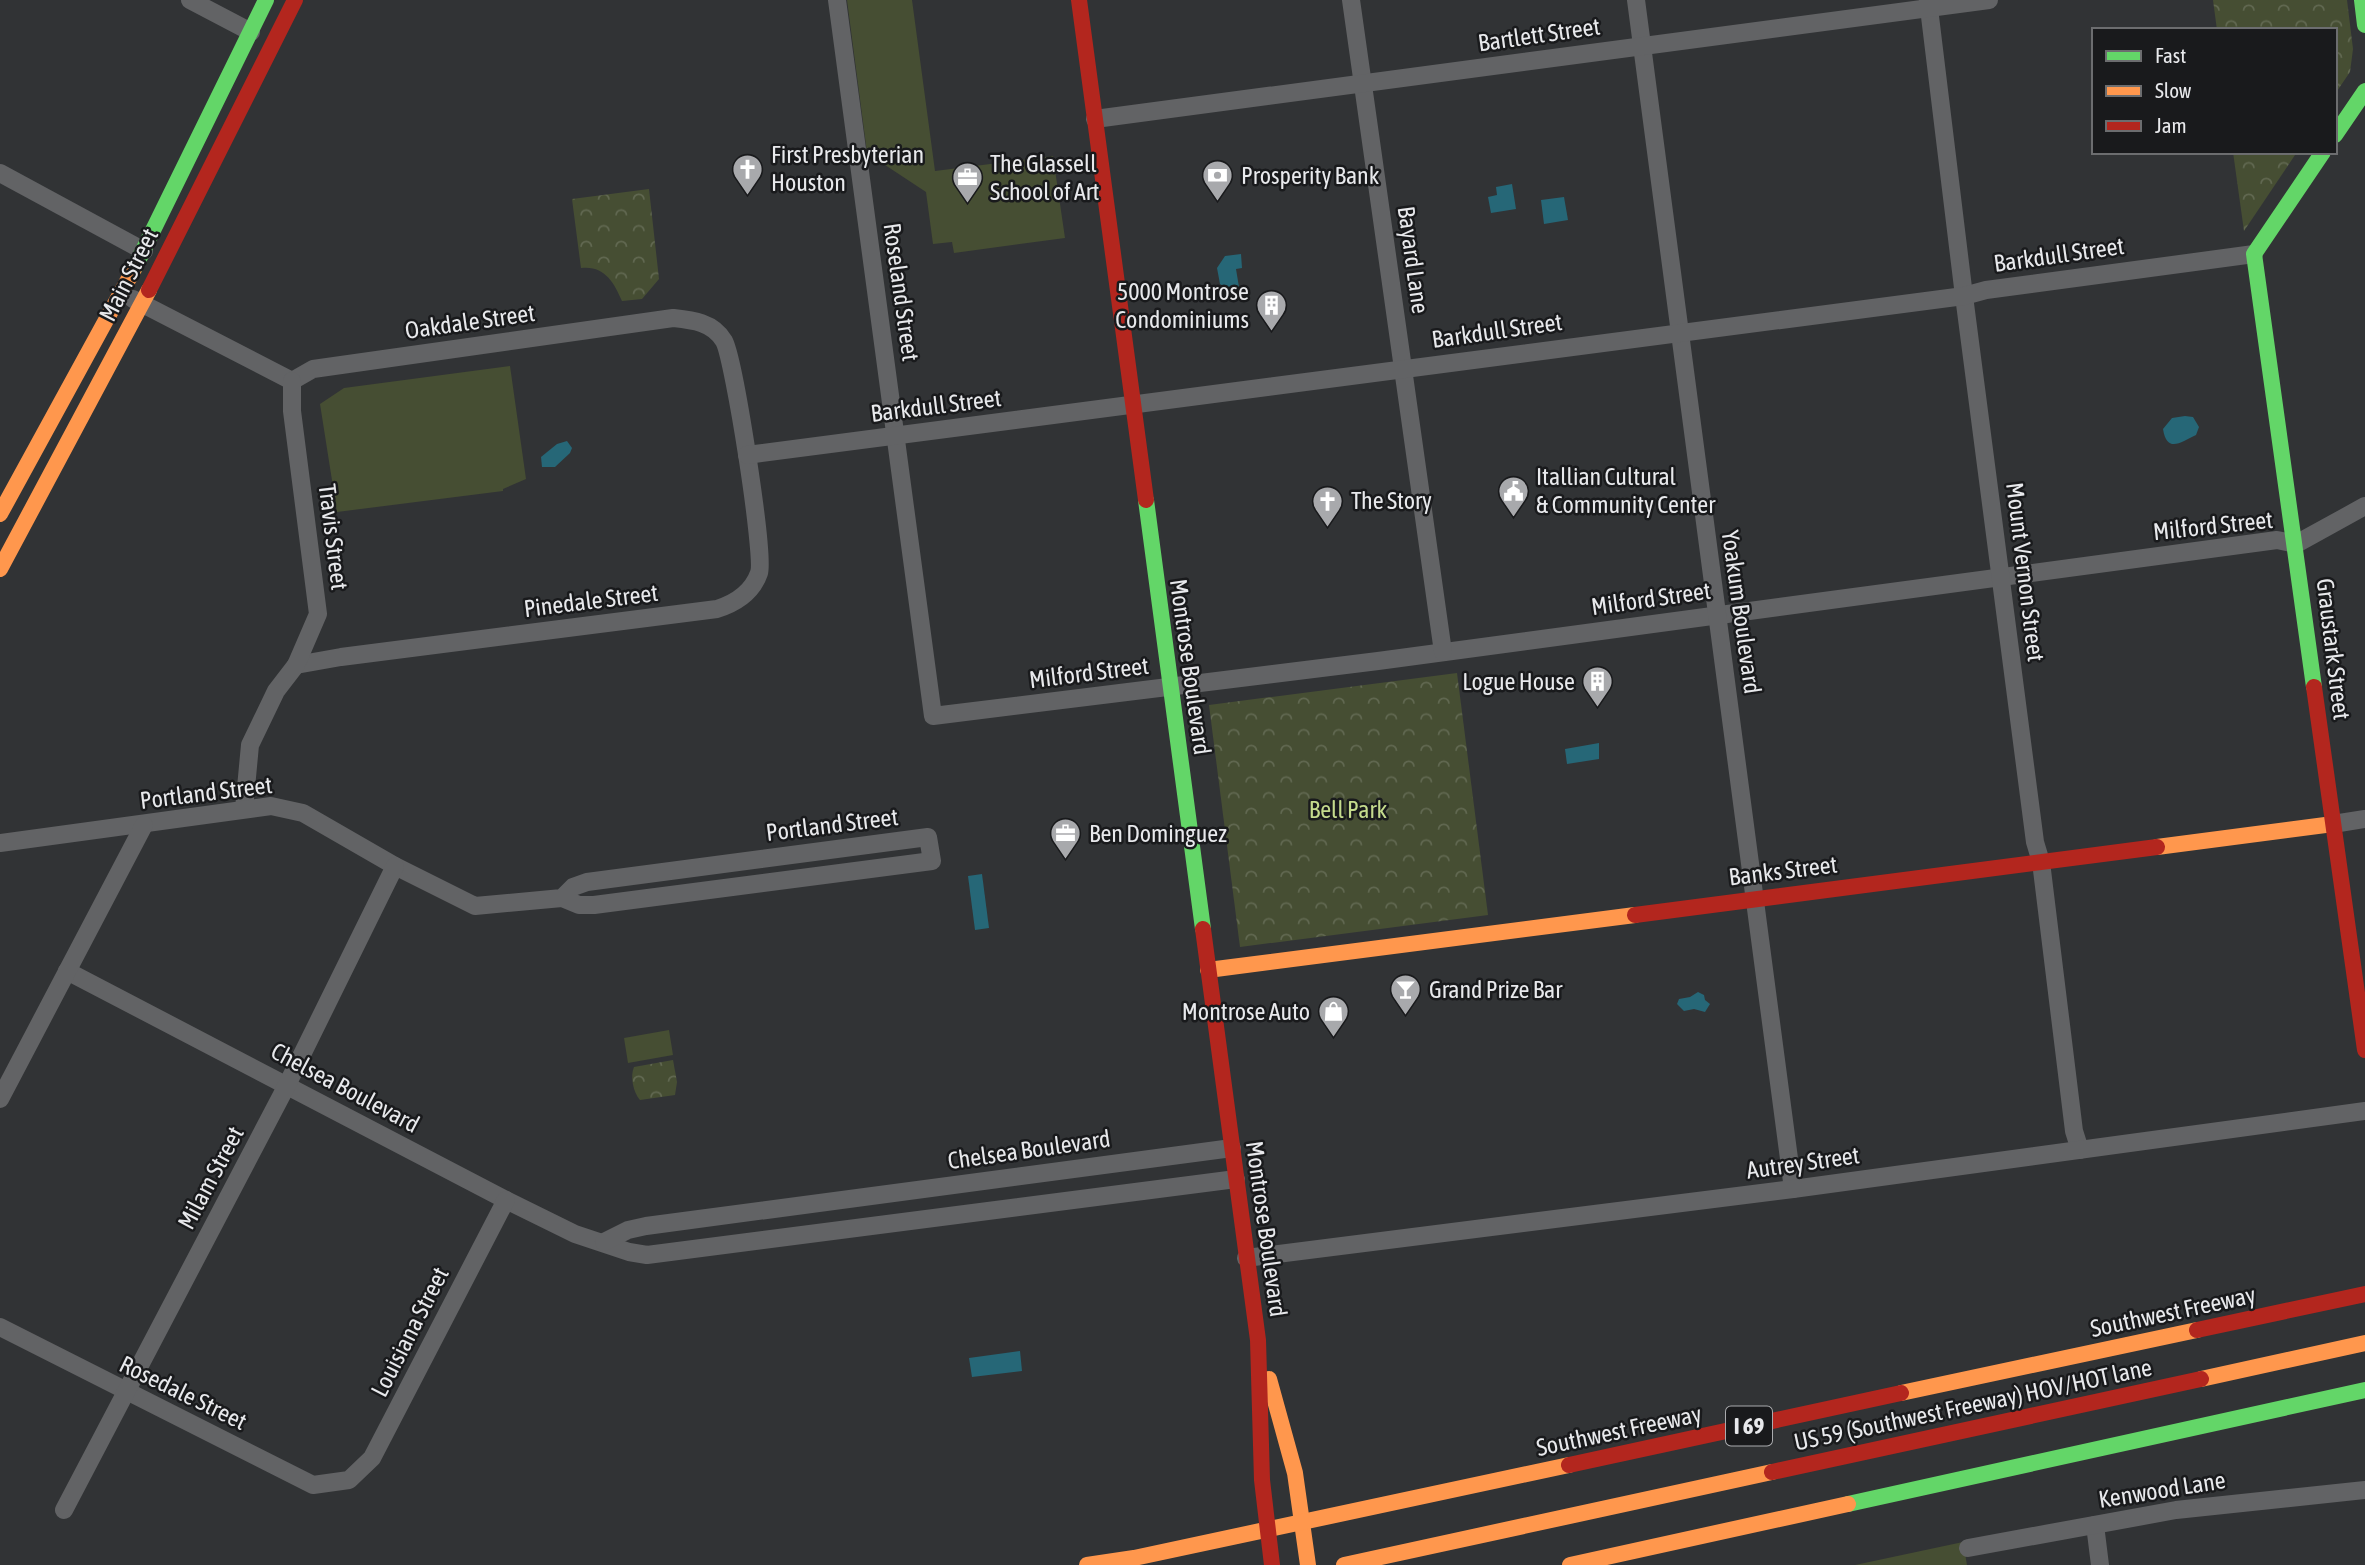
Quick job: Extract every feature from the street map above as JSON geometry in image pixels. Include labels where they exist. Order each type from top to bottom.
[{"type":"main road","name":"Main Street","points":[[0,514],[144,251],[267,0]]},
{"type":"main road","name":"Main Street","points":[[0,569],[142,303],[295,0]]},
{"type":"main road","name":"Montrose Boulevard","points":[[1079,0],[1258,1340],[1262,1480],[1272,1565]]},
{"type":"main road","points":[[2362,0],[2365,25]]},
{"type":"main road","points":[[2337,132],[2365,92]]},
{"type":"main road","points":[[2254,254],[2322,154]]},
{"type":"main road","name":"Graustark Street","points":[[2254,254],[2267,364],[2296,544],[2365,1050]]},
{"type":"main road","points":[[0,526],[18,534]]},
{"type":"main road","name":"Banks Street","points":[[1208,970],[2333,824]]},
{"type":"main road","name":"Southwest Freeway","points":[[1087,1565],[1134,1558],[2365,1294]]},
{"type":"main road","name":"Montrose Boulevard","points":[[1258,1340],[1295,1473],[1308,1565]]},
{"type":"main road","name":"US 59 (Southwest Freeway) HOV/HOT lane","points":[[1344,1565],[2365,1343]]},
{"type":"main road","points":[[1570,1565],[2365,1390]]},
{"type":"main road","points":[[1116,1565],[1134,1558]]},
{"type":"street","points":[[190,0],[251,32]]},
{"type":"street","name":"Roseland Street","points":[[837,0],[933,716]]},
{"type":"street","name":"Bayard Lane","points":[[1351,0],[1443,652]]},
{"type":"street","name":"Yoakum Boulevard","points":[[1636,0],[1793,1189]]},
{"type":"street","name":"Bartlett Street","points":[[1095,120],[1929,4],[1989,0]]},
{"type":"street","name":"Mount Vernon Street","points":[[1929,4],[2035,842],[2041,862],[2074,1131],[2080,1150]]},
{"type":"street","points":[[0,173],[144,251]]},
{"type":"street","name":"Barkdull Street","points":[[747,455],[1964,296],[1986,290],[2254,254]]},
{"type":"street","points":[[121,294],[292,381]]},
{"type":"street","name":"Oakdale Street","points":[[292,381],[313,369],[673,318],[697,321],[713,329],[724,341],[730,360],[747,455]]},
{"type":"street","name":"Travis Street","points":[[244,809],[250,745],[276,691],[296,665],[318,614],[292,411],[292,381]]},
{"type":"street","name":"Pinedale Street","points":[[296,665],[717,609],[736,602],[751,589],[760,571],[747,455]]},
{"type":"street","name":"Milford Street","points":[[933,716],[1443,652],[2277,540],[2296,544],[2365,506]]},
{"type":"street","name":"Portland Street","points":[[0,844],[271,806],[303,813],[395,866],[475,906],[562,898],[579,905],[594,905],[932,862],[928,837],[587,882],[573,887],[562,898]]},
{"type":"street","name":"Banks Street","points":[[2333,824],[2365,819]]},
{"type":"street","points":[[0,1099],[144,825]]},
{"type":"street","name":"Milam Street","points":[[64,1510],[287,1086],[395,866]]},
{"type":"street","name":"Chelsea Boulevard","points":[[67,971],[506,1200],[575,1234],[629,1252],[647,1255],[1236,1179]]},
{"type":"street","name":"Autrey Street","points":[[1246,1258],[1793,1189],[2365,1111]]},
{"type":"street","name":"Chelsea Boulevard","points":[[604,1242],[628,1230],[646,1226],[1232,1148]]},
{"type":"street","name":"Louisiana Street","points":[[349,1480],[372,1458],[506,1200]]},
{"type":"street","points":[[833,1202],[838,1230]]},
{"type":"street","name":"Rosedale Street","points":[[0,1327],[126,1393],[313,1485],[349,1480]]},
{"type":"street","name":"Kenwood Lane","points":[[1968,1548],[2176,1510],[2365,1490]]},
{"type":"street","points":[[2095,1525],[2100,1565]]},
{"type":"green space","points":[[847,0],[912,0],[935,171],[1053,156],[1065,238],[954,253],[952,242],[933,244],[926,192],[876,159],[868,160]]},
{"type":"green space","points":[[2213,0],[2347,0],[2353,49],[2350,72],[2337,91],[2337,28],[2217,28]]},
{"type":"green space","points":[[2233,154],[2296,154],[2244,231]]},
{"type":"green space","points":[[649,189],[659,279],[642,299],[622,301],[607,276],[596,269],[581,268],[572,199]]},
{"type":"green space","points":[[510,366],[526,479],[503,491],[337,512],[320,404],[344,388]]},
{"type":"green space","name":"Bell Park","points":[[1457,673],[1488,915],[1240,947],[1209,705]]},
{"type":"green space","points":[[669,1030],[673,1055],[628,1063],[624,1038]]},
{"type":"green space","points":[[673,1060],[677,1082],[675,1095],[640,1100],[633,1084],[634,1067]]},
{"type":"green space","points":[[1963,1542],[1967,1565],[1855,1565]]},
{"type":"water","points":[[1512,184],[1516,209],[1491,213],[1488,197],[1497,195],[1496,187]]},
{"type":"water","points":[[1564,197],[1568,220],[1544,224],[1541,200]]},
{"type":"water","points":[[1241,254],[1242,268],[1236,269],[1240,293],[1235,293],[1220,284],[1217,268],[1225,256]]},
{"type":"water","points":[[2193,417],[2199,427],[2196,435],[2180,443],[2171,444],[2163,429],[2172,418]]},
{"type":"water","points":[[567,441],[572,448],[570,453],[555,467],[542,467],[541,457],[557,444]]},
{"type":"water","points":[[1599,743],[1599,759],[1567,764],[1565,749]]},
{"type":"water","points":[[982,874],[989,928],[975,930],[968,876]]},
{"type":"water","points":[[1698,992],[1704,995],[1710,1004],[1705,1012],[1694,1009],[1684,1011],[1677,1004],[1679,999]]},
{"type":"water","points":[[1020,1351],[1022,1371],[972,1377],[969,1358]]},
{"type":"traffic: fast","points":[[134,269],[266,0]]},
{"type":"traffic: fast","points":[[2362,0],[2365,25]]},
{"type":"traffic: fast","points":[[2337,132],[2365,91]]},
{"type":"traffic: fast","points":[[2314,687],[2254,254],[2322,154]]},
{"type":"traffic: fast","points":[[1146,500],[1203,929]]},
{"type":"traffic: fast","points":[[1848,1504],[2365,1390]]},
{"type":"traffic: slow","points":[[0,514],[134,269]]},
{"type":"traffic: slow","points":[[0,569],[149,290]]},
{"type":"traffic: slow","points":[[2157,847],[2333,824]]},
{"type":"traffic: slow","points":[[1208,970],[1635,915]]},
{"type":"traffic: slow","points":[[1901,1393],[2197,1330]]},
{"type":"traffic: slow","points":[[2201,1379],[2365,1343]]},
{"type":"traffic: slow","points":[[1269,1379],[1295,1473],[1308,1565]]},
{"type":"traffic: slow","points":[[1087,1565],[1134,1558],[1569,1465]]},
{"type":"traffic: slow","points":[[1344,1565],[1772,1472]]},
{"type":"traffic: slow","points":[[1570,1565],[1848,1504]]},
{"type":"traffic: jam","points":[[149,290],[295,0]]},
{"type":"traffic: jam","points":[[1079,0],[1146,500]]},
{"type":"traffic: jam","points":[[2314,687],[2365,1050]]},
{"type":"traffic: jam","points":[[1635,915],[2157,847]]},
{"type":"traffic: jam","points":[[1203,929],[1258,1340],[1262,1480],[1272,1565]]},
{"type":"traffic: jam","points":[[2197,1330],[2365,1294]]},
{"type":"traffic: jam","points":[[1772,1472],[2201,1379]]},
{"type":"traffic: jam","points":[[1569,1465],[1901,1393]]},
{"type":"place","name":"First Presbyterian Houston","points":[[748,196]]},
{"type":"place","name":"Prosperity Bank","points":[[1218,203]]},
{"type":"place","name":"The Glassell School of Art","points":[[967,205]]},
{"type":"place","name":"5000 Montrose Condominiums","points":[[1272,333]]},
{"type":"place","name":"Itallian Cultural & Community Center","points":[[1513,518]]},
{"type":"place","name":"The Story","points":[[1328,528]]},
{"type":"place","name":"Logue House","points":[[1598,709]]},
{"type":"place","name":"Ben Dominguez","points":[[1066,861]]},
{"type":"place","name":"Grand Prize Bar","points":[[1406,1017]]},
{"type":"place","name":"Montrose Auto","points":[[1333,1039]]}]
